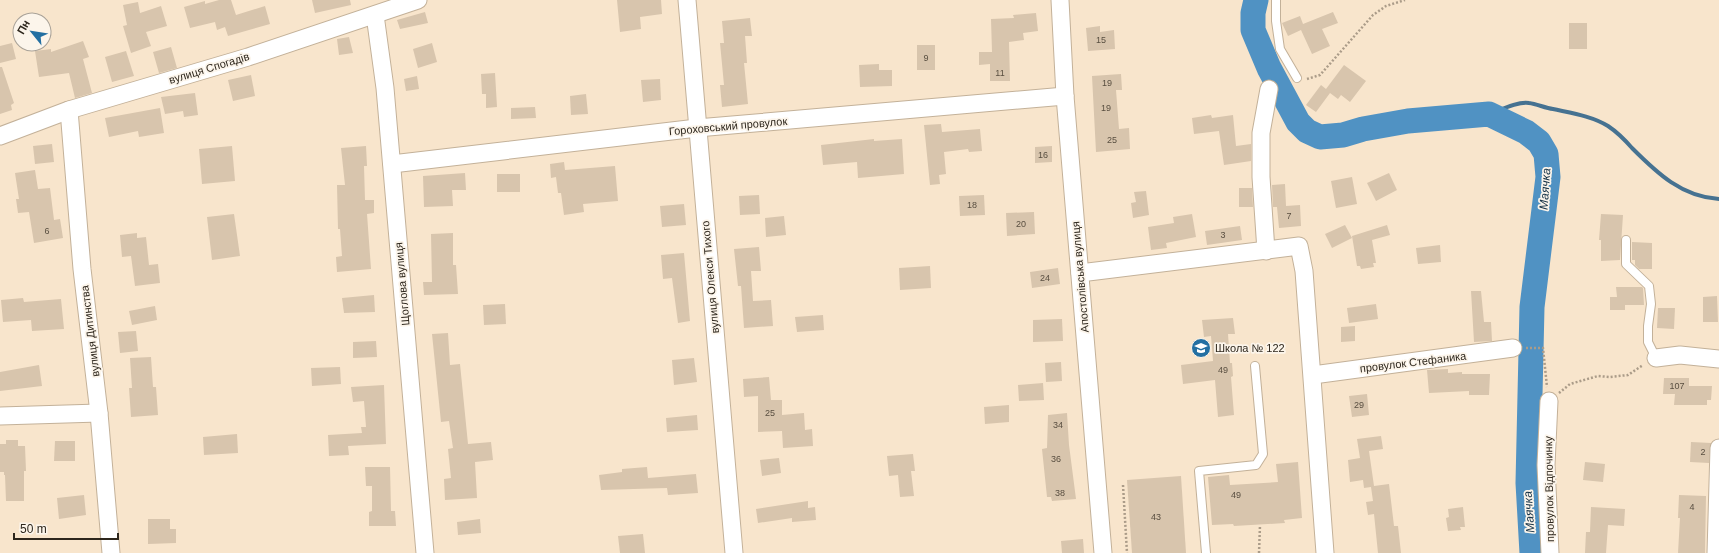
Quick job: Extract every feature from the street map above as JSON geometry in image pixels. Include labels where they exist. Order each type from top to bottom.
[{"type":"street","name":"вулиця Спогадів","points":[[0,136],[69,110],[248,57],[418,0]]},
{"type":"street","name":"вулиця Олекси Тихого","points":[[687,0],[734,553]]},
{"type":"street","name":"Апостолівська вулиця","points":[[1060,0],[1064,96],[1103,553]]},
{"type":"street","name":"Щоглова вулиця","points":[[375,15],[385,88],[425,553]]},
{"type":"street","points":[[1266,251],[1261,177],[1261,133],[1269,89]]},
{"type":"street","name":"Гороховський провулок","points":[[392,164],[697,128],[1064,96]]},
{"type":"street","name":"вулиця Дитинства","points":[[69,110],[82,269],[99,413],[111,553]]},
{"type":"street","points":[[1080,273],[1300,246],[1304,271],[1313,375],[1325,553]]},
{"type":"street","name":"провулок Стефаника","points":[[1313,375],[1513,348]]},
{"type":"street","points":[[1656,358],[1680,355],[1719,359]]},
{"type":"street","name":"провулок Відпочинку","points":[[1549,401],[1546,465],[1550,553]]},
{"type":"street","points":[[0,416],[99,413]]},
{"type":"street","points":[[1716,553],[1719,448]]},
{"type":"lane","points":[[1276,0],[1276,21],[1280,48],[1297,78]]},
{"type":"lane","points":[[1626,240],[1626,264],[1649,286],[1651,304],[1648,326],[1648,342],[1656,358]]},
{"type":"lane","points":[[1206,553],[1199,471],[1256,465],[1263,454],[1256,366]]},
{"type":"path","points":[[1297,78],[1307,80],[1320,75],[1373,15],[1386,6],[1405,0]]},
{"type":"path","points":[[1543,348],[1549,401]]},
{"type":"path","points":[[1549,401],[1570,384],[1598,376],[1610,377],[1628,375],[1656,358]]},
{"type":"path","points":[[1123,485],[1127,553]]},
{"type":"path","points":[[1260,524],[1260,553]]},
{"type":"building","points":[[219,0],[231,0],[236,15],[265,6],[270,24],[228,36],[225,27],[217,30],[215,22],[190,28],[184,7],[205,1],[205,4]]},
{"type":"building","points":[[312,0],[350,0],[351,5],[315,13]]},
{"type":"building","points":[[617,0],[661,0],[662,14],[640,17],[641,29],[620,32]]},
{"type":"building","points":[[138,2],[140,13],[161,6],[167,26],[146,32],[151,46],[131,53],[123,26],[127,25],[123,5]]},
{"type":"building","points":[[425,12],[428,23],[400,29],[397,20]]},
{"type":"building","points":[[1333,12],[1338,23],[1322,29],[1330,46],[1312,54],[1301,30],[1288,36],[1282,23],[1300,16],[1303,24]]},
{"type":"building","points":[[1036,13],[1038,31],[1023,33],[1024,40],[1009,42],[1010,81],[990,81],[990,64],[979,65],[979,52],[992,52],[991,19],[1014,18],[1013,15]]},
{"type":"building","points":[[750,18],[752,36],[745,36],[747,63],[744,63],[748,104],[722,107],[720,85],[724,85],[720,43],[724,43],[722,21]]},
{"type":"building","points":[[1569,23],[1587,23],[1587,49],[1569,49]]},
{"type":"building","points":[[1100,26],[1100,32],[1114,30],[1115,49],[1088,51],[1086,28]]},
{"type":"building","points":[[349,37],[353,53],[339,55],[337,39]]},
{"type":"building","points":[[83,41],[89,57],[83,59],[92,93],[75,98],[69,73],[39,77],[35,52],[52,52]]},
{"type":"building","points":[[12,43],[12,52],[14,52],[16,59],[0,63],[0,46]]},
{"type":"building","points":[[432,43],[437,62],[418,68],[413,49]]},
{"type":"building","points":[[917,45],[935,45],[935,70],[917,70]]},
{"type":"building","points":[[171,47],[177,68],[159,73],[153,52]]},
{"type":"building","points":[[126,51],[134,76],[112,82],[105,57]]},
{"type":"building","points":[[879,64],[879,70],[892,70],[892,86],[860,87],[859,65]]},
{"type":"building","points":[[1344,65],[1366,81],[1350,102],[1341,95],[1338,99],[1330,93],[1316,112],[1306,105],[1321,85],[1326,89]]},
{"type":"building","points":[[0,67],[2,67],[14,103],[11,105],[12,110],[0,114]]},
{"type":"building","points":[[495,73],[497,107],[486,108],[486,94],[482,94],[481,74]]},
{"type":"building","points":[[1121,74],[1122,90],[1116,90],[1119,129],[1129,128],[1130,149],[1096,152],[1092,76]]},
{"type":"building","points":[[251,75],[255,96],[233,101],[228,80]]},
{"type":"building","points":[[417,76],[419,89],[406,91],[404,79]]},
{"type":"building","points":[[660,79],[661,100],[643,102],[641,80]]},
{"type":"building","points":[[195,93],[198,115],[184,117],[183,111],[165,114],[161,97]]},
{"type":"building","points":[[586,94],[588,114],[571,115],[570,96]]},
{"type":"building","points":[[535,107],[536,118],[511,119],[511,108]]},
{"type":"building","points":[[160,108],[164,133],[139,137],[138,131],[109,137],[105,118]]},
{"type":"building","points":[[1211,115],[1212,118],[1233,115],[1236,146],[1251,144],[1251,161],[1224,165],[1219,131],[1194,134],[1192,118]]},
{"type":"building","points":[[941,124],[942,132],[980,129],[982,151],[969,152],[968,149],[944,152],[946,174],[939,175],[940,184],[930,185],[924,125]]},
{"type":"building","points":[[874,139],[874,141],[902,139],[904,174],[858,178],[857,162],[823,165],[821,145]]},
{"type":"building","points":[[52,144],[54,162],[35,164],[33,146]]},
{"type":"building","points":[[232,146],[235,181],[202,184],[199,149]]},
{"type":"building","points":[[366,146],[367,166],[364,166],[365,200],[374,200],[374,213],[367,214],[371,269],[337,272],[336,257],[342,256],[340,229],[338,229],[337,185],[345,185],[341,148]]},
{"type":"building","points":[[1052,146],[1052,162],[1035,163],[1035,147]]},
{"type":"building","points":[[564,162],[565,170],[615,166],[618,201],[583,204],[584,212],[564,215],[561,193],[558,193],[556,177],[551,178],[550,164]]},
{"type":"building","points":[[35,170],[38,189],[50,188],[54,220],[60,219],[63,238],[34,243],[29,212],[18,213],[16,199],[19,199],[15,173]]},
{"type":"building","points":[[465,173],[466,190],[452,190],[453,206],[424,207],[423,176]]},
{"type":"building","points":[[1389,173],[1397,190],[1376,201],[1367,183]]},
{"type":"building","points":[[497,174],[520,174],[520,192],[497,192]]},
{"type":"building","points":[[1352,177],[1357,204],[1336,208],[1331,181]]},
{"type":"building","points":[[1285,184],[1286,206],[1300,205],[1301,226],[1279,228],[1277,207],[1273,207],[1272,185]]},
{"type":"building","points":[[1239,188],[1252,188],[1253,207],[1239,207]]},
{"type":"building","points":[[1146,191],[1149,215],[1133,218],[1131,203],[1136,202],[1134,192]]},
{"type":"building","points":[[759,195],[760,214],[740,215],[739,196]]},
{"type":"building","points":[[984,195],[985,215],[960,216],[959,196]]},
{"type":"building","points":[[684,204],[686,225],[662,227],[660,206]]},
{"type":"building","points":[[1034,212],[1035,234],[1007,236],[1006,213]]},
{"type":"building","points":[[234,214],[240,256],[212,260],[207,217]]},
{"type":"building","points":[[1192,214],[1196,237],[1166,243],[1167,248],[1151,250],[1148,227],[1174,223],[1173,217]]},
{"type":"building","points":[[1601,214],[1623,215],[1620,260],[1601,261],[1601,240],[1599,240]]},
{"type":"building","points":[[784,216],[786,235],[766,237],[765,218]]},
{"type":"building","points":[[1345,225],[1352,238],[1332,248],[1325,234]]},
{"type":"building","points":[[1387,225],[1390,235],[1372,240],[1376,263],[1373,263],[1374,267],[1361,269],[1360,266],[1357,266],[1352,236]]},
{"type":"building","points":[[1240,226],[1242,240],[1207,245],[1205,231]]},
{"type":"building","points":[[137,233],[137,238],[146,237],[149,265],[158,264],[160,283],[135,286],[131,256],[122,257],[120,235]]},
{"type":"building","points":[[453,233],[453,265],[456,265],[458,294],[424,295],[423,282],[432,282],[431,234]]},
{"type":"building","points":[[1632,242],[1652,243],[1652,269],[1639,269],[1635,265],[1635,260],[1632,260]]},
{"type":"building","points":[[1440,245],[1441,262],[1418,264],[1416,248]]},
{"type":"building","points":[[759,247],[761,271],[751,271],[753,301],[771,300],[773,326],[744,328],[741,286],[738,286],[734,249]]},
{"type":"building","points":[[684,253],[690,321],[678,323],[672,278],[663,279],[661,255]]},
{"type":"building","points":[[930,266],[931,288],[900,290],[899,268]]},
{"type":"building","points":[[1058,268],[1060,284],[1032,288],[1030,272]]},
{"type":"building","points":[[1616,287],[1642,287],[1644,305],[1625,305],[1625,310],[1610,310],[1610,297],[1617,297]]},
{"type":"building","points":[[1471,291],[1481,291],[1484,322],[1491,322],[1492,341],[1474,342]]},
{"type":"building","points":[[374,295],[375,312],[344,313],[342,298]]},
{"type":"building","points":[[1717,296],[1718,322],[1703,322],[1703,297]]},
{"type":"building","points":[[23,298],[24,302],[61,299],[64,329],[32,331],[31,320],[3,322],[1,300]]},
{"type":"building","points":[[505,304],[506,324],[484,325],[483,305]]},
{"type":"building","points":[[1376,304],[1378,319],[1349,323],[1347,308]]},
{"type":"building","points":[[155,306],[157,320],[132,325],[129,311]]},
{"type":"building","points":[[1658,308],[1675,308],[1674,329],[1657,328]]},
{"type":"building","points":[[823,315],[824,330],[797,332],[795,317]]},
{"type":"building","points":[[1233,318],[1235,334],[1228,334],[1230,363],[1232,363],[1233,376],[1231,377],[1234,415],[1218,417],[1215,380],[1183,384],[1181,365],[1213,361],[1211,336],[1204,337],[1202,320]]},
{"type":"building","points":[[1062,319],[1063,341],[1033,342],[1033,320]]},
{"type":"building","points":[[1355,326],[1355,341],[1341,342],[1341,327]]},
{"type":"building","points":[[136,331],[138,351],[120,353],[118,332]]},
{"type":"building","points":[[448,333],[450,365],[460,364],[468,444],[491,442],[493,460],[475,462],[477,498],[445,500],[444,479],[451,478],[448,449],[453,448],[449,421],[441,422],[432,334]]},
{"type":"building","points":[[376,341],[377,357],[353,358],[353,342]]},
{"type":"building","points":[[151,357],[153,387],[156,387],[158,415],[131,417],[129,388],[132,388],[130,358]]},
{"type":"building","points":[[694,358],[697,382],[674,385],[672,360]]},
{"type":"building","points":[[1061,362],[1062,381],[1046,382],[1045,363]]},
{"type":"building","points":[[39,365],[42,386],[0,391],[0,372]]},
{"type":"building","points":[[340,367],[341,384],[312,386],[311,368]]},
{"type":"building","points":[[1448,369],[1448,373],[1462,372],[1462,374],[1490,374],[1489,395],[1469,395],[1469,391],[1429,393],[1427,370]]},
{"type":"building","points":[[769,377],[771,400],[782,400],[782,415],[804,413],[805,430],[812,429],[813,446],[783,448],[782,431],[758,432],[758,396],[744,397],[743,379]]},
{"type":"building","points":[[1664,378],[1689,378],[1689,386],[1712,386],[1711,400],[1707,400],[1707,405],[1674,405],[1675,394],[1663,394]]},
{"type":"building","points":[[1043,383],[1044,400],[1019,401],[1018,385]]},
{"type":"building","points":[[384,385],[386,444],[348,446],[349,455],[329,456],[328,435],[362,433],[361,427],[366,427],[364,401],[353,402],[351,387]]},
{"type":"building","points":[[1367,394],[1369,415],[1352,417],[1349,396]]},
{"type":"building","points":[[1009,405],[1009,422],[985,424],[984,407]]},
{"type":"building","points":[[1067,413],[1069,445],[1076,499],[1052,501],[1051,497],[1047,497],[1042,449],[1047,448],[1048,415]]},
{"type":"building","points":[[697,415],[698,430],[667,432],[666,418]]},
{"type":"building","points":[[237,434],[238,453],[204,455],[203,437]]},
{"type":"building","points":[[1381,436],[1383,449],[1369,451],[1374,486],[1389,484],[1394,526],[1398,526],[1401,553],[1378,553],[1374,514],[1368,515],[1366,502],[1373,501],[1371,487],[1364,488],[1363,480],[1350,482],[1348,460],[1360,458],[1357,439]]},
{"type":"building","points":[[6,440],[18,440],[18,446],[25,446],[26,471],[24,471],[24,501],[6,501],[5,475],[4,472],[0,472],[0,444],[6,444]]},
{"type":"building","points":[[55,441],[75,441],[75,461],[54,461]]},
{"type":"building","points":[[1691,442],[1711,443],[1709,463],[1690,462]]},
{"type":"building","points":[[913,454],[915,471],[911,471],[914,496],[900,497],[898,475],[889,476],[887,456]]},
{"type":"building","points":[[779,458],[781,473],[762,476],[760,460]]},
{"type":"building","points":[[1298,462],[1302,518],[1284,520],[1285,523],[1234,526],[1233,524],[1212,525],[1208,477],[1229,475],[1230,485],[1278,482],[1276,464]]},
{"type":"building","points":[[1585,462],[1605,464],[1603,482],[1583,480]]},
{"type":"building","points":[[365,467],[390,467],[391,511],[395,511],[396,526],[369,526],[369,512],[372,511],[372,486],[366,486]]},
{"type":"building","points":[[647,467],[648,478],[696,474],[698,493],[668,495],[667,488],[601,490],[599,475],[622,472],[622,469]]},
{"type":"building","points":[[1181,476],[1186,553],[1132,553],[1127,480]]},
{"type":"building","points":[[84,495],[86,515],[59,519],[57,498]]},
{"type":"building","points":[[1679,495],[1706,496],[1705,553],[1678,553],[1680,518],[1678,518]]},
{"type":"building","points":[[808,501],[808,508],[815,507],[816,520],[792,522],[792,518],[758,523],[756,509]]},
{"type":"building","points":[[1463,507],[1465,527],[1460,527],[1461,530],[1448,531],[1446,518],[1449,517],[1448,509]]},
{"type":"building","points":[[1591,507],[1625,509],[1624,526],[1608,525],[1606,553],[1585,553],[1586,532],[1590,532]]},
{"type":"building","points":[[148,519],[170,519],[170,529],[176,529],[176,543],[148,544]]},
{"type":"building","points":[[480,519],[481,533],[458,535],[457,522]]},
{"type":"building","points":[[643,534],[645,553],[620,553],[618,536]]},
{"type":"building","points":[[1083,539],[1084,553],[1062,553],[1061,541]]},
{"type":"waterway","name":"Маячка","points":[[1256,0],[1253,13],[1253,30],[1269,68],[1298,122],[1307,131],[1320,137],[1343,135],[1363,129],[1408,121],[1489,114],[1526,132],[1539,142],[1546,154],[1548,177],[1532,307],[1528,483],[1532,553]]},
{"type":"waterway","points":[[1489,114],[1509,106],[1525,103],[1588,117],[1608,126],[1615,131],[1661,175],[1682,189],[1693,194],[1719,199]]},
{"type":"place","name":"Школа № 122","points":[[1201,348]]}]
